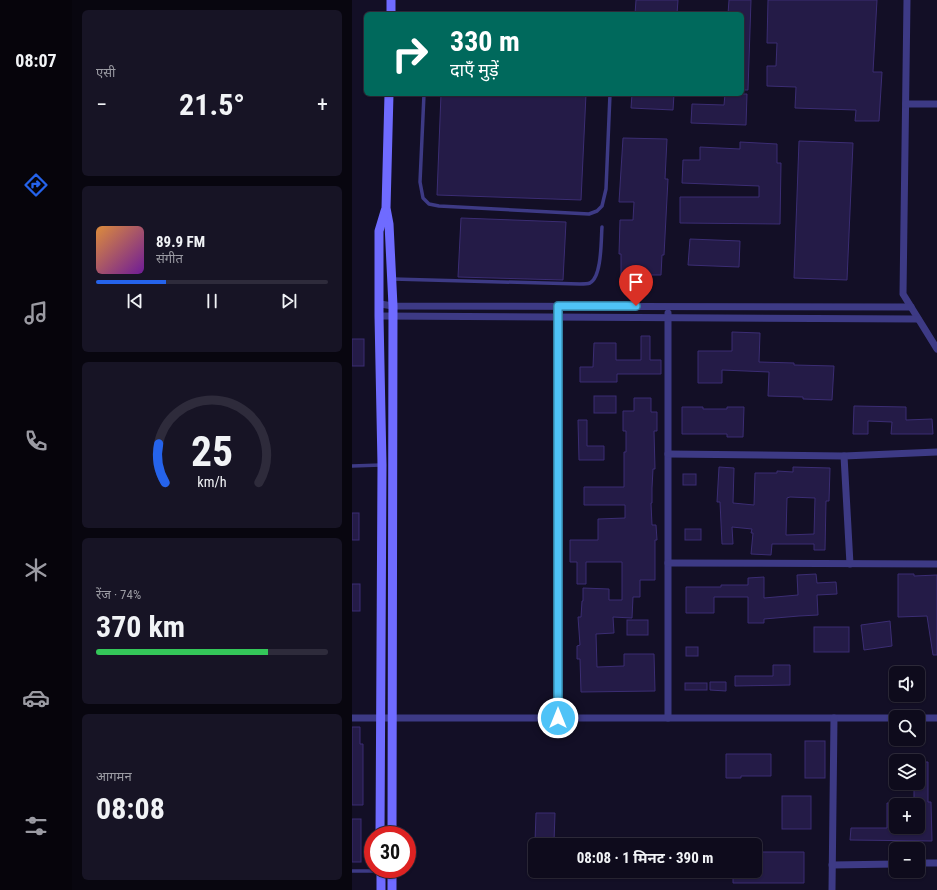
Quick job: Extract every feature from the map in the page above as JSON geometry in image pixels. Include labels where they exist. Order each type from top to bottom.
[{"type":"street","points":[[391,0],[392,12]]},
{"type":"street","points":[[907,0],[903,294],[937,349]]},
{"type":"street","points":[[389,96],[386,208],[389,224],[393,311],[392,826]]},
{"type":"street","points":[[906,104],[937,104]]},
{"type":"street","points":[[380,826],[382,465],[379,316],[380,231],[386,208]]},
{"type":"street","points":[[380,304],[393,311],[558,317],[918,319]]},
{"type":"street","points":[[379,316],[393,311],[558,306],[911,307]]},
{"type":"street","points":[[558,306],[558,718]]},
{"type":"street","points":[[668,307],[668,718]]},
{"type":"street","points":[[668,454],[844,456],[937,452]]},
{"type":"street","points":[[844,456],[850,564]]},
{"type":"street","points":[[668,563],[937,564]]},
{"type":"street","points":[[352,718],[889,718]]},
{"type":"street","points":[[832,890],[834,718]]},
{"type":"street","points":[[925,718],[937,718]]},
{"type":"street","points":[[925,863],[937,863]]},
{"type":"street","points":[[832,865],[889,864]]},
{"type":"street","points":[[380,878],[380,890]]},
{"type":"street","points":[[392,878],[392,890]]},
{"type":"lane","points":[[424,96],[420,182],[423,198],[429,204],[439,206],[589,214],[597,212],[602,206],[606,189],[610,96]]},
{"type":"lane","points":[[391,279],[580,284],[591,282],[599,267],[602,227]]},
{"type":"lane","points":[[352,466],[392,465]]},
{"type":"lane","points":[[352,871],[364,871]]},
{"type":"building","points":[[636,0],[678,0],[677,12],[635,12]]},
{"type":"building","points":[[729,0],[751,0],[748,90],[744,90],[744,12],[728,12]]},
{"type":"building","points":[[768,0],[877,0],[873,72],[882,72],[879,121],[855,121],[856,110],[795,108],[796,87],[767,86],[767,66],[776,66],[777,43],[767,43]]},
{"type":"building","points":[[744,94],[747,94],[746,125],[691,123],[692,104],[724,105],[725,96],[744,96]]},
{"type":"building","points":[[441,96],[586,96],[581,200],[437,195]]},
{"type":"building","points":[[632,96],[674,96],[673,110],[631,108]]},
{"type":"building","points":[[623,138],[667,139],[665,179],[668,179],[664,255],[662,255],[661,275],[621,275],[621,254],[619,254],[620,220],[633,220],[634,202],[619,202]]},
{"type":"building","points":[[799,141],[853,143],[847,280],[794,278]]},
{"type":"building","points":[[740,142],[777,144],[777,163],[781,163],[780,224],[680,223],[680,197],[759,197],[759,186],[682,183],[683,160],[700,160],[700,147],[740,149]]},
{"type":"building","points":[[461,218],[566,222],[563,280],[458,277]]},
{"type":"building","points":[[690,239],[740,241],[739,267],[688,265]]},
{"type":"building","points":[[732,332],[760,333],[759,362],[834,366],[832,400],[768,396],[769,372],[722,370],[722,383],[698,383],[698,351],[732,351]]},
{"type":"building","points":[[641,336],[650,336],[650,360],[661,360],[661,374],[617,374],[617,382],[580,382],[580,367],[593,367],[594,343],[616,343],[616,360],[641,360]]},
{"type":"building","points":[[352,339],[364,339],[364,366],[352,366]]},
{"type":"building","points":[[594,396],[616,396],[616,413],[594,413]]},
{"type":"building","points":[[634,398],[651,398],[651,412],[657,412],[657,431],[654,431],[655,469],[653,469],[651,503],[652,525],[656,525],[657,540],[655,540],[655,580],[640,580],[640,597],[633,597],[632,618],[613,617],[614,633],[596,634],[597,667],[624,666],[624,654],[654,654],[655,691],[581,692],[580,659],[577,659],[577,646],[580,645],[578,617],[581,617],[583,588],[609,589],[609,600],[622,600],[622,562],[586,562],[586,584],[577,584],[577,562],[570,562],[570,540],[598,540],[598,519],[625,518],[625,505],[584,505],[584,487],[624,487],[624,452],[626,452],[626,431],[623,431],[623,411],[634,411]]},
{"type":"building","points":[[854,406],[906,407],[906,420],[932,419],[933,434],[891,434],[892,422],[868,421],[868,434],[853,434]]},
{"type":"building","points":[[682,407],[727,409],[727,407],[744,407],[743,437],[727,437],[727,434],[682,434]]},
{"type":"building","points":[[578,420],[587,420],[587,446],[604,446],[604,460],[579,460]]},
{"type":"building","points":[[719,467],[734,468],[733,503],[754,505],[755,473],[777,473],[777,471],[793,472],[793,467],[830,468],[829,501],[826,501],[825,550],[814,550],[814,544],[772,544],[771,555],[751,554],[752,529],[732,527],[733,544],[722,544],[720,502],[717,502]],"holes":[[[787,498],[815,498],[814,534],[786,535]]]},
{"type":"building","points":[[683,474],[696,474],[696,485],[683,485]]},
{"type":"building","points":[[352,513],[359,513],[359,540],[352,540]]},
{"type":"building","points":[[685,529],[701,529],[701,540],[685,540]]},
{"type":"building","points":[[816,574],[817,583],[836,582],[837,594],[817,595],[818,615],[764,619],[764,623],[748,623],[748,597],[714,597],[714,613],[686,613],[686,587],[748,585],[748,578],[764,577],[764,598],[798,595],[797,575]]},
{"type":"building","points":[[898,574],[914,574],[914,576],[937,575],[937,655],[933,655],[927,616],[898,617]]},
{"type":"building","points":[[352,584],[360,584],[360,611],[352,611]]},
{"type":"building","points":[[627,620],[648,620],[648,635],[627,635]]},
{"type":"building","points":[[890,621],[892,646],[864,650],[861,625]]},
{"type":"building","points":[[814,627],[849,627],[849,652],[814,652]]},
{"type":"building","points":[[686,647],[698,647],[698,656],[686,656]]},
{"type":"building","points":[[773,665],[790,665],[790,685],[735,686],[735,676],[773,676]]},
{"type":"building","points":[[710,682],[726,682],[726,691],[710,690]]},
{"type":"building","points":[[685,683],[707,683],[707,690],[685,690]]},
{"type":"building","points":[[352,727],[360,727],[360,744],[363,744],[363,805],[352,805]]},
{"type":"building","points":[[805,741],[825,741],[825,778],[805,778]]},
{"type":"building","points":[[726,754],[771,754],[771,776],[741,776],[741,778],[726,778]]},
{"type":"building","points":[[925,762],[928,762],[928,802],[931,802],[932,841],[850,840],[851,828],[887,828],[887,803],[889,803],[889,834],[925,834],[925,798],[914,798],[914,790],[925,790]]},
{"type":"building","points":[[782,796],[811,796],[811,829],[782,829]]},
{"type":"building","points":[[536,813],[555,813],[554,838],[535,838]]},
{"type":"building","points":[[352,819],[361,819],[361,862],[352,862]]},
{"type":"building","points":[[762,852],[804,852],[804,883],[733,883],[733,878],[762,878]]},
{"type":"route","points":[[558,718],[558,306],[636,306]]}]
